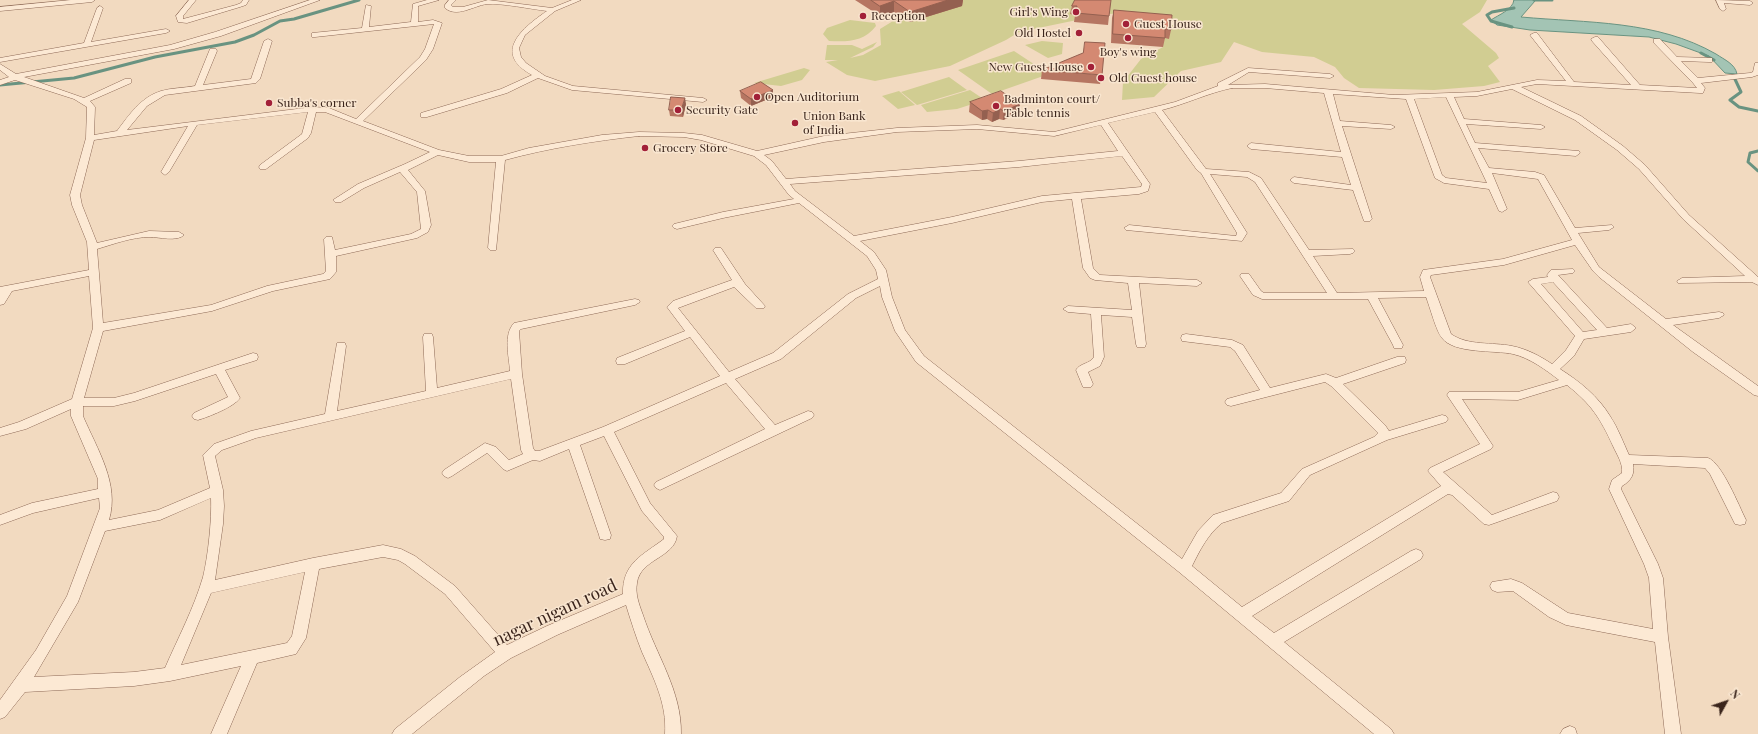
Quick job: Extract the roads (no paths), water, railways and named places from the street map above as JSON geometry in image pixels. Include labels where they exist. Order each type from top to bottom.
[{"type":"street","points":[[0,9],[92,0]]},
{"type":"street","points":[[193,0],[180,16],[180,21],[187,21],[238,6],[244,4],[246,0]]},
{"type":"street","points":[[0,83],[15,77],[171,47],[218,34],[317,0]]},
{"type":"street","points":[[414,24],[415,5],[436,0]]},
{"type":"street","points":[[453,0],[448,5],[448,8],[453,10],[469,8],[488,2],[553,10]]},
{"type":"street","points":[[578,0],[553,10],[528,28],[517,41],[516,49],[519,59],[525,66],[552,82],[572,88],[703,100]]},
{"type":"street","points":[[1723,9],[1719,2],[1720,1],[1752,3]]},
{"type":"street","points":[[365,30],[368,6]]},
{"type":"street","points":[[87,44],[100,8]]},
{"type":"street","points":[[315,35],[414,24],[438,23],[429,49],[423,58],[358,121]]},
{"type":"street","points":[[0,60],[166,31]]},
{"type":"street","points":[[1534,35],[1572,84]]},
{"type":"street","points":[[1595,38],[1638,88]]},
{"type":"street","points":[[121,132],[142,105],[155,96],[163,93],[253,81],[256,79],[268,41]]},
{"type":"street","points":[[1216,89],[1232,86],[1265,86],[1328,92],[1409,96],[1483,93],[1538,82],[1700,91],[1701,88],[1696,80],[1657,41]]},
{"type":"street","points":[[198,89],[213,51]]},
{"type":"street","points":[[1674,59],[1709,60]]},
{"type":"street","points":[[1696,80],[1744,77],[1756,72],[1758,65]]},
{"type":"street","points":[[0,66],[15,77],[77,97],[91,107],[90,138],[75,195],[77,205],[93,247],[96,272],[98,328],[77,402],[77,416],[80,426],[104,478],[106,492],[106,508],[73,598],[41,654],[21,685],[0,712]]},
{"type":"street","points":[[757,154],[824,139],[883,131],[977,127],[1054,134],[1186,102],[1216,89],[1248,70],[1330,76]]},
{"type":"street","points":[[424,114],[504,91],[538,75]]},
{"type":"street","points":[[84,101],[128,81]]},
{"type":"street","points":[[1514,87],[1578,118],[1620,148],[1642,167],[1686,217],[1756,281]]},
{"type":"street","points":[[1328,92],[1356,188],[1367,219]]},
{"type":"street","points":[[1449,95],[1472,145],[1486,170],[1502,209]]},
{"type":"street","points":[[1409,96],[1438,176],[1444,180],[1493,188]]},
{"type":"street","points":[[263,167],[305,136],[313,109]]},
{"type":"street","points":[[90,138],[121,132],[313,109],[326,110],[358,121],[437,152],[469,159],[501,159],[602,138],[639,134],[684,135],[716,142],[757,154],[766,160],[783,182],[800,200],[854,239],[871,254],[878,263],[887,297],[900,331],[920,359],[937,374],[1184,568],[1386,734]]},
{"type":"street","points":[[1129,228],[1239,239],[1242,233],[1204,171],[1200,168],[1157,109]]},
{"type":"street","points":[[1461,121],[1541,127]]},
{"type":"street","points":[[854,239],[952,220],[1037,200],[1145,189],[1146,184],[1103,122]]},
{"type":"street","points":[[165,172],[194,123]]},
{"type":"street","points":[[1337,123],[1391,127]]},
{"type":"street","points":[[1472,145],[1576,153]]},
{"type":"street","points":[[1251,146],[1346,155]]},
{"type":"street","points":[[338,200],[361,186],[437,152]]},
{"type":"street","points":[[783,182],[1019,164],[1124,153]]},
{"type":"street","points":[[493,248],[501,159]]},
{"type":"street","points":[[331,254],[414,236],[425,230],[426,225],[421,191],[403,172],[405,167]]},
{"type":"street","points":[[1486,170],[1542,177],[1578,242],[1596,269],[1705,355],[1758,392]]},
{"type":"street","points":[[1204,171],[1249,175],[1258,180],[1334,296]]},
{"type":"street","points":[[1294,180],[1356,188]]},
{"type":"street","points":[[1076,197],[1088,268],[1090,272],[1099,278],[1197,284]]},
{"type":"street","points":[[677,226],[710,216],[756,210],[800,200]]},
{"type":"street","points":[[1572,231],[1609,227]]},
{"type":"street","points":[[93,247],[135,236],[149,234],[179,235]]},
{"type":"street","points":[[98,328],[201,310],[271,288],[326,277],[331,272],[329,239]]},
{"type":"street","points":[[1578,242],[1562,245],[1504,262],[1427,272],[1425,277],[1446,336],[1449,339],[1461,343],[1520,352],[1553,370],[1594,402],[1601,410],[1625,459],[1628,473],[1626,477],[1616,483],[1615,489],[1654,572],[1673,734]]},
{"type":"street","points":[[718,250],[741,286],[760,306]]},
{"type":"street","points":[[1306,254],[1350,251]]},
{"type":"street","points":[[1570,271],[1553,273],[1553,277],[1604,331]]},
{"type":"street","points":[[0,302],[5,289],[96,272]]},
{"type":"street","points":[[1245,276],[1257,293],[1262,296],[1372,296],[1430,294]]},
{"type":"street","points":[[1133,279],[1141,344]]},
{"type":"street","points":[[1555,279],[1533,282],[1581,336]]},
{"type":"street","points":[[448,473],[485,448],[492,450],[507,466],[532,455],[540,456],[607,430],[777,356],[852,296],[883,280]]},
{"type":"street","points":[[1682,281],[1756,281]]},
{"type":"street","points":[[741,286],[731,283],[672,307],[727,377],[773,431]]},
{"type":"street","points":[[1372,296],[1398,346]]},
{"type":"street","points":[[532,455],[528,450],[526,443],[516,374],[514,330],[518,326],[635,302]]},
{"type":"street","points":[[1068,309],[1137,314]]},
{"type":"street","points":[[1087,384],[1082,370],[1096,363],[1099,357],[1096,311]]},
{"type":"street","points":[[1663,323],[1719,315]]},
{"type":"street","points":[[1553,370],[1570,352],[1581,336],[1604,331],[1631,328]]},
{"type":"street","points":[[621,361],[692,332]]},
{"type":"street","points":[[428,337],[432,394]]},
{"type":"street","points":[[1186,338],[1232,344],[1239,348],[1267,392]]},
{"type":"street","points":[[330,417],[341,346]]},
{"type":"street","points":[[0,432],[22,426],[77,402],[114,402],[152,392],[253,357]]},
{"type":"street","points":[[1335,383],[1401,360]]},
{"type":"street","points":[[198,416],[227,403],[234,398],[219,369]]},
{"type":"street","points":[[170,674],[207,588],[217,524],[217,490],[209,455],[212,451],[255,434],[516,374]]},
{"type":"street","points":[[1231,402],[1326,378],[1335,383],[1381,428],[1384,433],[1383,437]]},
{"type":"street","points":[[1552,497],[1489,520],[1434,471],[1487,446],[1453,395],[1518,396],[1568,381]]},
{"type":"street","points":[[660,485],[808,415]]},
{"type":"street","points":[[1184,568],[1205,531],[1218,519],[1285,497],[1291,491],[1300,476],[1306,472],[1383,437],[1442,419]]},
{"type":"street","points":[[607,430],[646,507],[670,536],[670,542],[638,567],[634,573],[631,579],[630,597]]},
{"type":"street","points":[[573,443],[605,535]]},
{"type":"street","points":[[1625,459],[1708,463],[1715,471],[1740,520]]},
{"type":"street","points":[[1241,615],[1446,489],[1453,489]]},
{"type":"street","points":[[100,527],[160,515],[217,490]]},
{"type":"street","points":[[0,520],[32,508],[106,492]]},
{"type":"street","points":[[207,588],[313,564],[383,551],[401,555],[410,560],[450,590],[505,654]]},
{"type":"street","points":[[1273,641],[1416,555]]},
{"type":"street","points":[[21,685],[134,679],[170,674],[291,650],[300,638],[313,564]]},
{"type":"street","points":[[1497,586],[1511,585],[1517,587],[1554,613],[1566,619],[1661,637]]},
{"type":"street","name":"nagar nigam road","points":[[400,734],[485,667],[505,654],[528,642],[630,597],[645,641],[669,697],[672,708],[673,734]]},
{"type":"street","points":[[219,734],[252,658]]},
{"type":"waterway","points":[[0,85],[74,78],[155,57],[235,42],[254,35],[280,21],[294,19],[359,0]]},
{"type":"waterway","points":[[1534,0],[1552,0]]},
{"type":"waterway","points":[[1512,27],[1491,21],[1487,15],[1492,12],[1514,8]]},
{"type":"waterway","points":[[1701,53],[1714,60]]},
{"type":"waterway","points":[[1733,75],[1741,92],[1730,100],[1739,107],[1758,111]]},
{"type":"waterway","points":[[1758,151],[1750,153],[1748,162],[1758,171]]},
{"type":"place","name":"Girl's Wing","points":[[1076,12]]},
{"type":"place","name":"Reception","points":[[863,16]]},
{"type":"place","name":"Guest House","points":[[1126,24]]},
{"type":"place","name":"Old Hostel","points":[[1079,33]]},
{"type":"place","name":"Boy's wing","points":[[1128,38]]},
{"type":"place","name":"New Guest House","points":[[1091,67]]},
{"type":"place","name":"Old Guest house","points":[[1101,78]]},
{"type":"place","name":"Open Auditorium","points":[[757,97]]},
{"type":"place","name":"Subba's corner","points":[[269,103]]},
{"type":"place","name":"Badminton court/ Table tennis","points":[[996,106]]},
{"type":"place","name":"Security Gate","points":[[678,110]]},
{"type":"place","name":"Union Bank of India","points":[[795,123]]},
{"type":"place","name":"Grocery Store","points":[[645,148]]}]
